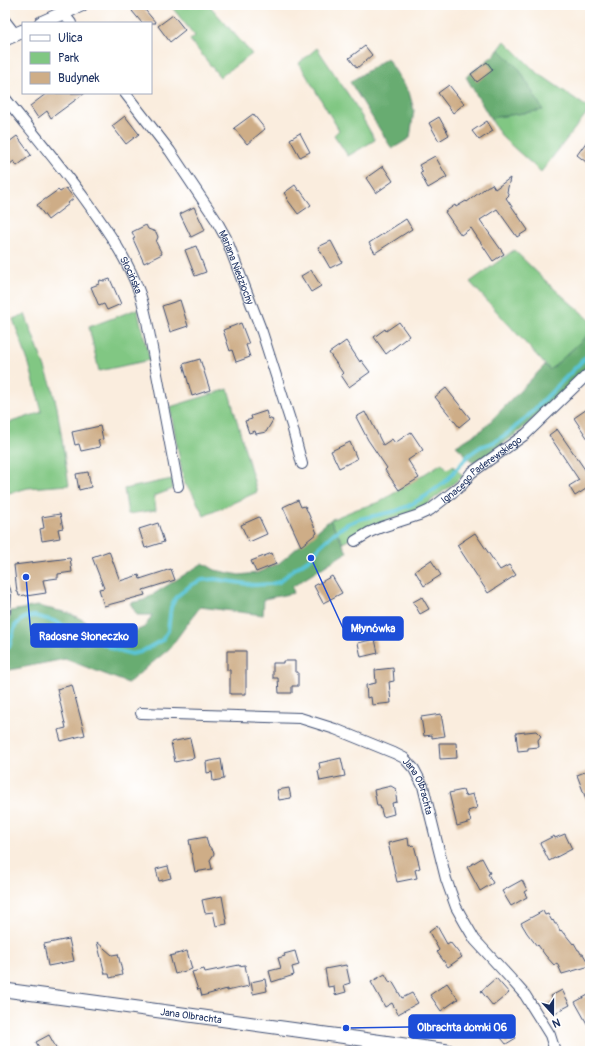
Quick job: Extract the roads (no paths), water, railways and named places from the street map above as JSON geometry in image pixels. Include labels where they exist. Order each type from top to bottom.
[{"type":"street","points":[[45,22],[67,18],[81,5]]},
{"type":"street","points":[[5,21],[14,35]]},
{"type":"street","name":"Mariana Niedziochy","points":[[126,94],[170,151],[216,220],[226,238],[265,339],[302,464]]},
{"type":"street","name":"Słocińska","points":[[5,98],[67,175],[104,225],[117,245],[131,272],[141,295],[147,321],[178,486]]},
{"type":"street","name":"Ignacego Paderewskiego","points":[[355,541],[382,527],[430,510],[462,485],[471,473],[526,434],[590,372]]},
{"type":"street","points":[[5,590],[5,611]]},
{"type":"street","name":"Jana Olbrachta","points":[[141,714],[300,718],[335,728],[404,758],[414,769],[424,786],[446,879],[464,924],[475,940],[525,995],[550,1035],[555,1051]]},
{"type":"street","name":"Jana Olbrachta","points":[[5,990],[448,1051]]},
{"type":"waterway","points":[[5,650],[9,647],[15,626],[26,617],[35,616],[54,621],[116,650],[132,654],[141,652],[162,640],[168,631],[171,607],[176,597],[191,585],[202,580],[215,579],[254,585],[279,582],[311,558],[319,547],[347,524],[360,519],[396,511],[426,496],[446,481],[469,455],[480,447],[494,442],[507,434],[527,417],[590,353]]},
{"type":"place","name":"Młynówka","points":[[311,558]]},
{"type":"place","name":"Radosne Słoneczko","points":[[26,577]]},
{"type":"place","name":"Olbrachta domki 06","points":[[346,1028]]}]
